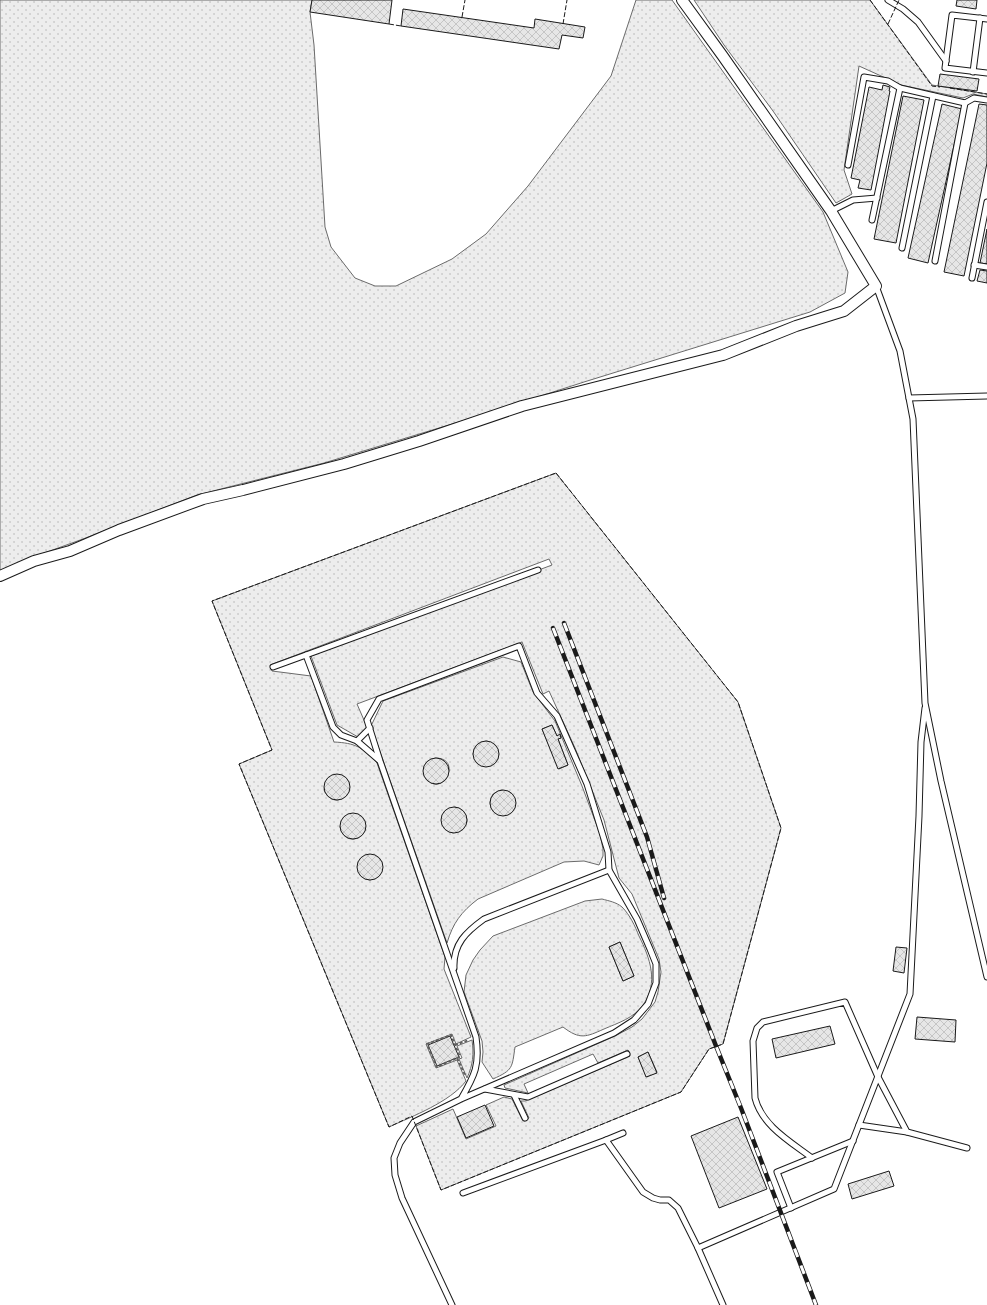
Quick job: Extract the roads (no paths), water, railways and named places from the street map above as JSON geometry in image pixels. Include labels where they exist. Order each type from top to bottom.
[{"type":"street","points":[[0,576],[34,561],[70,551],[119,530],[203,499],[344,464],[419,441],[522,406],[723,355],[796,326],[844,311],[876,286],[831,211],[682,0]]},
{"type":"lane","points":[[888,0],[903,9],[918,22],[946,61]]},
{"type":"lane","points":[[987,19],[952,15],[945,68],[987,74]]},
{"type":"lane","points":[[973,72],[980,18]]},
{"type":"lane","points":[[848,165],[864,77],[888,81],[900,88],[965,104]]},
{"type":"lane","points":[[872,220],[900,88]]},
{"type":"lane","points":[[902,248],[933,96]]},
{"type":"lane","points":[[935,261],[965,104],[974,98],[987,100]]},
{"type":"lane","points":[[831,211],[853,200],[877,198]]},
{"type":"lane","points":[[972,278],[987,202]]},
{"type":"lane","points":[[974,265],[987,267]]},
{"type":"lane","points":[[698,1248],[834,1189],[910,994],[919,824],[921,742],[925,703],[913,419],[900,351],[876,286]]},
{"type":"lane","points":[[909,398],[987,396]]},
{"type":"lane","points":[[273,667],[538,570]]},
{"type":"lane","points":[[452,1305],[402,1198],[395,1175],[394,1158],[400,1143],[413,1122],[461,1099],[614,1032],[634,1020],[648,1004],[656,983],[656,964],[650,949],[636,919],[609,870],[608,852],[587,784],[557,716],[537,693],[519,646],[379,699],[367,720],[476,1037],[478,1060],[473,1078],[461,1099]]},
{"type":"lane","points":[[306,655],[333,727],[341,735],[357,741],[380,761]]},
{"type":"lane","points":[[925,703],[941,781],[987,977]]},
{"type":"lane","points":[[357,741],[370,728]]},
{"type":"lane","points":[[454,973],[453,957],[460,941],[470,929],[484,919],[609,870]]},
{"type":"lane","points":[[812,1158],[781,1135],[770,1124],[756,1105],[753,1041],[757,1028],[763,1022],[845,1002],[878,1077],[907,1132]]},
{"type":"lane","points":[[484,1089],[528,1097],[627,1054]]},
{"type":"lane","points":[[514,1095],[525,1118]]},
{"type":"lane","points":[[859,1125],[907,1132],[967,1148]]},
{"type":"lane","points":[[463,1193],[622,1133]]},
{"type":"lane","points":[[606,1140],[643,1192],[653,1198],[668,1200],[674,1203],[678,1208],[698,1248],[723,1305]]},
{"type":"lane","points":[[791,1208],[777,1172],[853,1141]]},
{"type":"railway","points":[[564,623],[647,837],[664,898]]},
{"type":"railway","points":[[553,628],[741,1108],[816,1305]]}]
